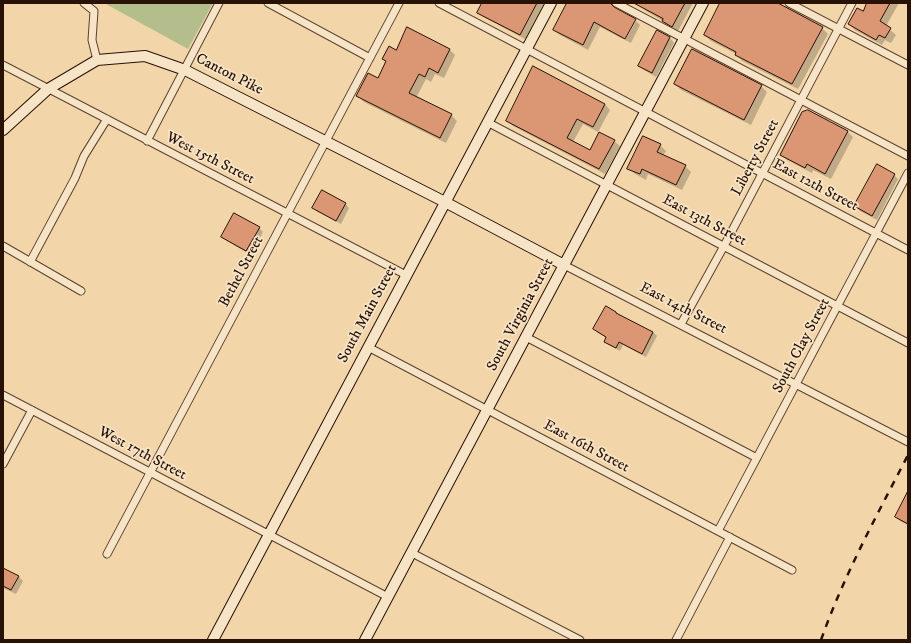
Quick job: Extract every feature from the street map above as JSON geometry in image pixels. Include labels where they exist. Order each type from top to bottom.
[{"type":"main road","name":"South Main Street","points":[[213,640],[551,3]]},
{"type":"main road","name":"South Virginia Street","points":[[365,640],[703,3]]},
{"type":"main road","name":"Canton Pike","points":[[3,130],[48,89],[97,60],[145,56],[185,70],[445,202]]},
{"type":"main road","name":"East 14th Street","points":[[445,202],[564,265]]},
{"type":"street","points":[[84,3],[94,11],[92,40],[97,60]]},
{"type":"street","points":[[147,141],[219,3]]},
{"type":"street","points":[[268,3],[370,58]]},
{"type":"street","name":"Bethel Street","points":[[107,554],[399,3]]},
{"type":"street","name":"East 12th Street","points":[[439,3],[908,250]]},
{"type":"street","points":[[616,3],[908,156]]},
{"type":"street","points":[[790,3],[908,65]]},
{"type":"street","name":"Liberty Street","points":[[681,324],[724,246],[852,3]]},
{"type":"street","name":"West 15th Street","points":[[3,65],[406,275]]},
{"type":"street","points":[[30,262],[75,178],[84,156],[107,119]]},
{"type":"street","name":"East 13th Street","points":[[487,122],[908,343]]},
{"type":"street","name":"South Clay Street","points":[[718,531],[908,173]]},
{"type":"street","points":[[3,246],[81,291]]},
{"type":"street","name":"East 14th Street","points":[[564,265],[908,442]]},
{"type":"street","points":[[526,337],[757,458]]},
{"type":"street","name":"East 16th Street","points":[[368,347],[792,570]]},
{"type":"street","name":"West 17th Street","points":[[3,395],[388,597]]},
{"type":"street","points":[[3,464],[32,410]]},
{"type":"street","points":[[676,640],[730,537]]},
{"type":"street","points":[[412,553],[580,640]]},
{"type":"green space","points":[[104,3],[213,3],[188,49]]},
{"type":"building","points":[[482,3],[537,3],[520,35],[477,13]]},
{"type":"building","points":[[567,3],[610,3],[614,7],[636,19],[625,39],[594,22],[583,45],[553,30]]},
{"type":"building","points":[[634,3],[685,3],[672,27],[662,21],[663,19]]},
{"type":"building","points":[[720,3],[778,3],[823,27],[792,84],[735,55],[736,52],[704,35]]},
{"type":"building","points":[[867,3],[890,3],[880,21],[891,28],[885,38],[879,35],[876,40],[848,24],[857,8],[863,11]]},
{"type":"building","points":[[407,27],[450,49],[438,73],[429,68],[425,77],[419,74],[409,93],[452,114],[440,138],[356,96],[368,73],[378,78],[386,61],[382,59],[389,46],[396,50]]},
{"type":"building","points":[[657,30],[670,37],[652,73],[638,66]]},
{"type":"building","points":[[692,49],[762,85],[744,120],[674,84]]},
{"type":"building","points":[[533,66],[605,104],[593,127],[577,119],[567,138],[590,150],[599,132],[615,140],[599,169],[506,121]]},
{"type":"building","points":[[808,110],[848,131],[825,174],[807,164],[805,168],[780,155],[802,112]]},
{"type":"building","points":[[643,136],[661,144],[657,152],[686,165],[676,185],[642,169],[640,174],[627,169]]},
{"type":"building","points":[[877,164],[895,174],[872,216],[854,206]]},
{"type":"building","points":[[322,190],[346,203],[336,221],[312,208]]},
{"type":"building","points":[[234,213],[260,227],[246,251],[221,237]]},
{"type":"building","points":[[606,306],[616,313],[653,332],[642,354],[619,342],[616,348],[604,342],[606,337],[593,329]]},
{"type":"building","points":[[908,491],[908,524],[895,517]]},
{"type":"building","points":[[3,568],[19,576],[11,590],[3,586]]},
{"type":"railway","points":[[821,640],[850,569],[908,455]]}]
